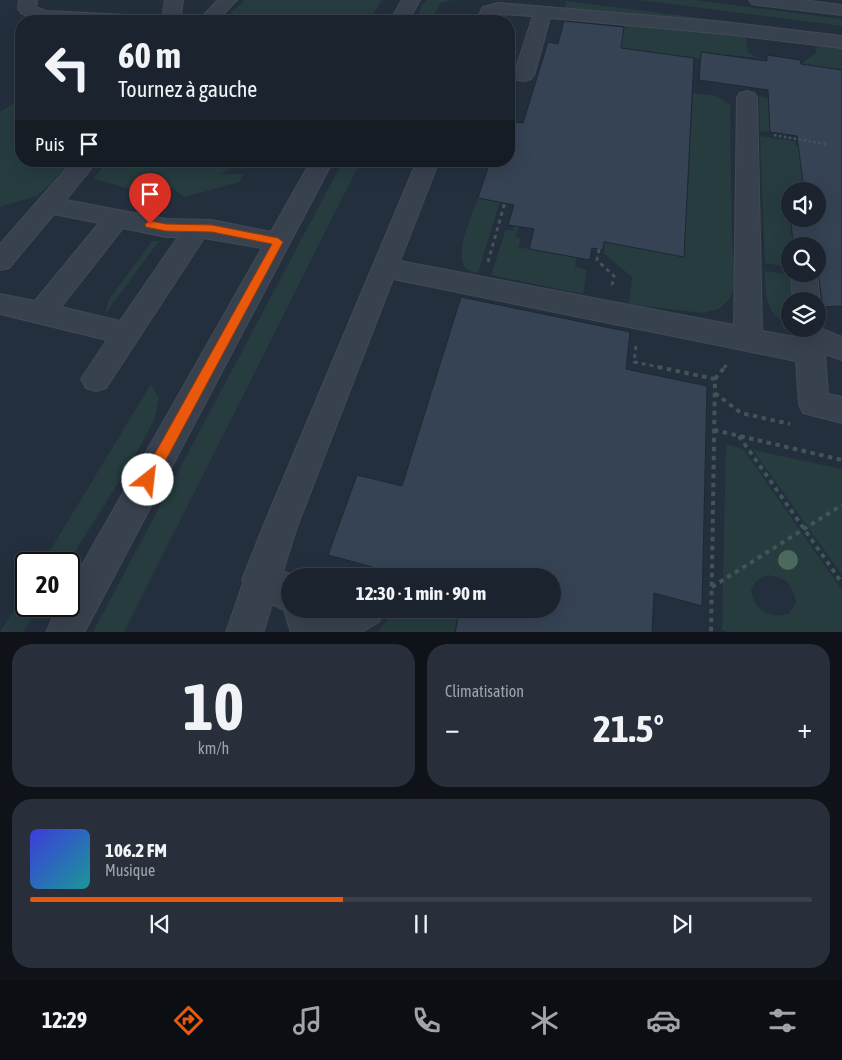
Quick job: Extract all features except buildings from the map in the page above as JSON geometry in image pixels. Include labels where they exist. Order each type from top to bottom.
[{"type":"lane","points":[[28,0],[27,9],[40,15]]},
{"type":"lane","points":[[213,15],[228,0]]},
{"type":"lane","points":[[402,15],[411,0]]},
{"type":"lane","points":[[758,0],[842,10]]},
{"type":"lane","points":[[171,15],[172,1]]},
{"type":"lane","points":[[110,5],[125,15]]},
{"type":"lane","points":[[487,15],[493,8],[725,28],[842,42]]},
{"type":"lane","points":[[515,74],[524,75],[543,12]]},
{"type":"lane","points":[[747,97],[748,339]]},
{"type":"lane","points":[[0,261],[81,167]]},
{"type":"lane","points":[[64,632],[319,167]]},
{"type":"lane","points":[[244,632],[275,587],[385,268],[426,167]]},
{"type":"lane","points":[[48,205],[166,228],[197,228],[230,232],[278,242]]},
{"type":"lane","points":[[41,313],[117,218]]},
{"type":"lane","points":[[96,379],[197,228]]},
{"type":"lane","points":[[385,268],[480,285],[748,339],[809,339],[842,349]]},
{"type":"lane","points":[[0,304],[125,334]]},
{"type":"lane","points":[[809,339],[814,404],[842,410]]},
{"type":"lane","points":[[305,618],[310,632]]},
{"type":"lane","points":[[323,632],[349,618]]},
{"type":"path","points":[[748,131],[825,144],[825,140]]},
{"type":"path","points":[[480,285],[505,202]]},
{"type":"path","points":[[599,249],[597,260],[614,276],[608,311]]},
{"type":"path","points":[[637,338],[634,362],[715,379],[711,632]]},
{"type":"path","points":[[715,393],[741,413],[797,426]]},
{"type":"path","points":[[714,430],[842,460]]},
{"type":"path","points":[[739,436],[842,582]]},
{"type":"path","points":[[711,587],[842,505]]},
{"type":"green space","points":[[245,0],[382,0],[373,15],[229,15]]},
{"type":"green space","points":[[427,0],[452,0],[440,3],[434,15],[418,15],[422,5]]},
{"type":"green space","points":[[639,0],[695,0],[842,19],[842,26]]},
{"type":"green space","points":[[566,1],[842,36],[564,12]]},
{"type":"green space","points":[[565,19],[746,35],[748,52],[756,57],[767,59],[701,52],[700,59],[621,48],[624,26]]},
{"type":"green space","points":[[842,46],[842,70],[801,64],[816,53],[816,47]]},
{"type":"green space","points":[[693,93],[716,96],[730,104],[732,241],[736,278],[731,297],[719,309],[702,313],[629,304],[632,277],[605,254],[604,242],[684,256]]},
{"type":"green space","points":[[759,96],[768,98],[770,132],[760,131]]},
{"type":"green space","points":[[15,102],[15,167],[65,167],[50,185],[36,196],[0,207],[0,112]]},
{"type":"green space","points":[[760,136],[795,141],[795,145],[799,146],[803,182],[781,182],[781,227],[792,227],[792,237],[781,237],[781,266],[765,263]]},
{"type":"green space","points":[[103,167],[232,167],[221,174],[243,174],[240,182],[184,197],[171,187],[166,186],[135,191],[93,179]]},
{"type":"green space","points":[[340,167],[358,167],[124,632],[93,632]]},
{"type":"green space","points":[[478,198],[500,201],[478,273],[467,269],[463,263],[462,255],[465,234]]},
{"type":"green space","points":[[513,226],[519,227],[515,237],[521,238],[518,247],[577,258],[575,267],[587,270],[583,294],[491,275],[506,229],[513,231]]},
{"type":"green space","points":[[152,241],[159,241],[105,314],[108,301]]},
{"type":"green space","points":[[765,271],[781,273],[781,282],[794,282],[795,292],[781,292],[781,319],[771,310],[765,287]]},
{"type":"green space","points":[[151,384],[159,398],[155,418],[134,458],[75,552],[49,552]]},
{"type":"green space","points":[[726,444],[743,449],[842,590],[842,632],[727,632],[722,630]],"holes":[[[767,575],[779,578],[790,586],[796,602],[789,614],[775,615],[764,612],[753,598],[751,590],[756,581]]]},
{"type":"green space","points":[[753,450],[842,469],[842,575]]},
{"type":"green space","points":[[15,608],[15,617],[33,617],[23,632],[0,632]]},
{"type":"green space","points":[[390,618],[451,618],[457,620],[454,632],[378,632]]},
{"type":"route","points":[[148,480],[278,242],[212,229],[166,228],[150,224]]}]
